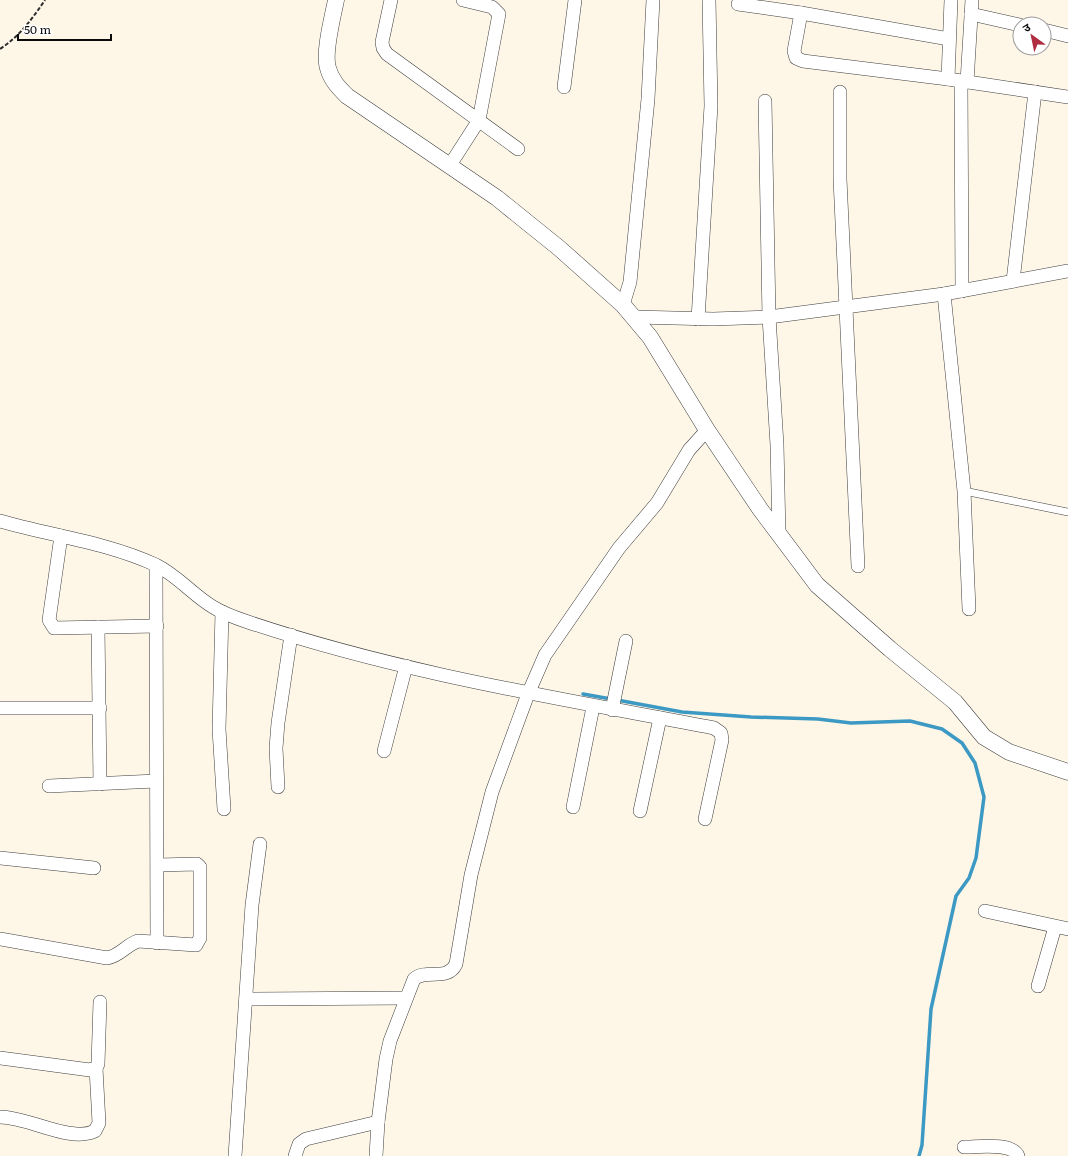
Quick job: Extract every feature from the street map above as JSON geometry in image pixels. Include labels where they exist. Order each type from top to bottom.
[{"type":"street","points":[[336,0],[330,30],[328,67],[338,86],[347,96],[450,165],[537,230],[623,305],[635,317],[650,337],[707,430],[779,536],[813,580],[828,596],[890,650],[945,694],[984,737],[1009,752],[1068,772]]},
{"type":"street","points":[[391,0],[382,42],[383,48],[387,54],[518,149]]},
{"type":"street","points":[[450,165],[479,120],[499,14],[492,7],[463,0]]},
{"type":"street","points":[[564,87],[575,0]]},
{"type":"street","points":[[623,305],[630,282],[648,99],[653,0]]},
{"type":"street","points":[[698,319],[711,106],[709,0]]},
{"type":"street","points":[[951,0],[949,39],[959,81]]},
{"type":"street","points":[[962,291],[959,81],[971,14],[972,0]]},
{"type":"street","points":[[738,4],[801,12],[949,39]]},
{"type":"street","points":[[801,12],[794,51],[794,55],[798,60],[1068,97]]},
{"type":"street","points":[[971,14],[1012,23]]},
{"type":"street","points":[[1052,32],[1068,36]]},
{"type":"street","points":[[840,92],[840,179],[858,566]]},
{"type":"street","points":[[1013,281],[1035,92]]},
{"type":"street","points":[[765,101],[769,317],[777,445],[779,536]]},
{"type":"street","points":[[635,317],[698,319],[769,317],[944,294],[1068,271]]},
{"type":"street","points":[[944,294],[964,491],[969,609]]},
{"type":"street","points":[[376,1156],[378,1122],[386,1059],[390,1041],[412,982],[421,975],[445,974],[453,969],[456,964],[481,833],[492,792],[528,694],[546,655],[570,617],[619,548],[661,496],[689,450],[707,430]]},
{"type":"street","points":[[0,521],[119,551],[165,570],[212,607],[222,612],[247,622],[349,653],[528,694],[593,707],[614,703],[660,718],[714,728],[722,735],[706,819]]},
{"type":"street","points":[[61,536],[50,624],[54,628],[157,626]]},
{"type":"street","points":[[156,566],[156,781],[158,865],[157,943]]},
{"type":"street","points":[[222,612],[219,729],[224,809]]},
{"type":"street","points":[[98,627],[100,784]]},
{"type":"street","points":[[278,787],[276,748],[278,723],[291,635]]},
{"type":"street","points":[[614,703],[626,641]]},
{"type":"street","points":[[384,751],[406,666]]},
{"type":"street","points":[[573,807],[593,707]]},
{"type":"street","points":[[0,708],[100,708]]},
{"type":"street","points":[[640,811],[660,718]]},
{"type":"street","points":[[49,786],[156,781]]},
{"type":"street","points":[[236,1156],[254,886],[260,844]]},
{"type":"street","points":[[0,858],[94,868]]},
{"type":"street","points":[[0,939],[107,958],[120,953],[129,945],[138,941],[194,945],[199,943],[200,867],[197,864],[158,865]]},
{"type":"street","points":[[985,911],[1068,929]]},
{"type":"street","points":[[1038,986],[1055,927]]},
{"type":"street","points":[[246,999],[406,998]]},
{"type":"street","points":[[0,1117],[21,1119],[69,1134],[84,1135],[95,1131],[99,1123],[96,1068],[98,1064],[100,1002]]},
{"type":"street","points":[[0,1058],[90,1070],[96,1068]]},
{"type":"street","points":[[295,1156],[299,1144],[306,1139],[378,1122]]},
{"type":"street","points":[[964,1147],[1006,1147],[1014,1150],[1018,1156]]},
{"type":"lane","points":[[964,491],[1068,512]]},
{"type":"path","points":[[0,48],[26,28],[45,0]]},
{"type":"waterway","points":[[583,694],[611,699]]},
{"type":"waterway","points":[[617,700],[682,712],[751,717],[818,719],[851,723],[910,721],[942,729],[962,743],[975,763],[984,797],[976,858],[969,878],[956,896],[931,1009],[922,1145],[919,1156]]}]
